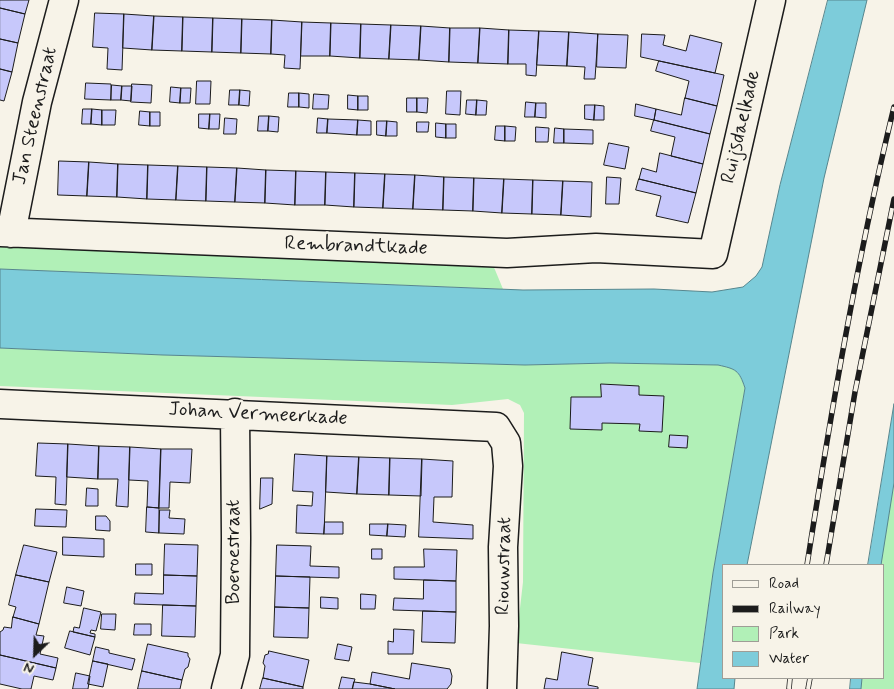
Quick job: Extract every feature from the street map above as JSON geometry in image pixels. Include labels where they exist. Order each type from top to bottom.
[{"type":"street","name":"Jan Steenstraat","points":[[5,232],[64,0]]},
{"type":"street","name":"Ruijsdaelkade","points":[[712,254],[771,0]]},
{"type":"street","name":"Rembrandtkade","points":[[5,232],[507,253],[596,248],[712,254]]},
{"type":"street","name":"Johan Vermeerkade","points":[[0,404],[496,426],[506,443]]},
{"type":"street","name":"Boeroestraat","points":[[226,689],[235,655],[235,413]]},
{"type":"street","name":"Riouwstraat","points":[[502,689],[504,626],[503,547],[508,466],[506,443]]},
{"type":"green space","points":[[0,245],[493,265],[503,289],[0,269]]},
{"type":"green space","points":[[0,348],[163,355],[525,365],[610,363],[718,365],[733,369],[741,377],[745,388],[713,573],[700,663],[516,643],[523,582],[524,413],[520,405],[508,399],[452,405],[0,386]]},
{"type":"green space","points":[[894,460],[894,689],[861,689],[862,679],[884,679],[884,564],[877,564]]},
{"type":"water","points":[[828,0],[867,0],[824,178],[747,564],[722,564],[722,679],[735,679],[734,689],[697,689],[713,573],[745,388],[741,377],[733,369],[718,365],[610,363],[525,365],[163,355],[0,348],[0,269],[523,290],[654,289],[712,292],[743,287],[756,276],[762,267],[780,185]]},
{"type":"water","points":[[894,404],[894,483],[881,564],[868,564]]},
{"type":"water","points":[[851,679],[862,679],[861,689],[850,689]]},
{"type":"building","points":[[0,0],[29,0],[25,14],[0,8]]},
{"type":"building","points":[[0,8],[25,14],[18,43],[0,39]]},
{"type":"building","points":[[95,13],[124,14],[122,70],[107,69],[108,48],[93,47]]},
{"type":"building","points":[[124,14],[154,16],[152,50],[123,48]]},
{"type":"building","points":[[154,16],[183,17],[182,51],[152,50]]},
{"type":"building","points":[[183,17],[213,18],[212,52],[182,51]]},
{"type":"building","points":[[213,18],[242,19],[241,53],[212,52]]},
{"type":"building","points":[[242,19],[272,20],[271,54],[241,53]]},
{"type":"building","points":[[272,20],[302,22],[300,69],[284,68],[285,55],[271,54]]},
{"type":"building","points":[[302,22],[331,23],[330,56],[301,56]]},
{"type":"building","points":[[331,23],[361,24],[360,58],[330,56]]},
{"type":"building","points":[[361,24],[391,25],[389,59],[360,58]]},
{"type":"building","points":[[391,25],[421,26],[419,60],[389,59]]},
{"type":"building","points":[[421,26],[450,28],[449,62],[419,60]]},
{"type":"building","points":[[450,28],[480,28],[478,63],[449,62]]},
{"type":"building","points":[[480,28],[509,30],[508,64],[478,63]]},
{"type":"building","points":[[509,30],[539,31],[536,76],[526,75],[526,64],[508,64]]},
{"type":"building","points":[[539,31],[569,32],[567,66],[537,65]]},
{"type":"building","points":[[569,32],[598,34],[595,79],[584,79],[585,67],[567,66]]},
{"type":"building","points":[[598,34],[628,35],[626,68],[597,67]]},
{"type":"building","points":[[642,34],[665,35],[663,45],[686,51],[690,35],[722,43],[715,73],[641,57]]},
{"type":"building","points":[[0,39],[18,43],[12,72],[0,69]]},
{"type":"building","points":[[659,61],[724,75],[717,106],[685,98],[689,81],[656,71]]},
{"type":"building","points":[[0,69],[12,72],[4,101],[0,100]]},
{"type":"building","points":[[197,81],[211,81],[210,104],[196,104]]},
{"type":"building","points":[[86,83],[111,84],[111,100],[85,99]]},
{"type":"building","points":[[132,84],[152,85],[151,103],[131,102]]},
{"type":"building","points":[[112,85],[122,86],[121,100],[111,100]]},
{"type":"building","points":[[122,86],[132,86],[131,101],[121,100]]},
{"type":"building","points":[[171,87],[181,88],[180,103],[170,102]]},
{"type":"building","points":[[181,88],[191,88],[190,103],[180,103]]},
{"type":"building","points":[[230,90],[240,90],[239,105],[229,105]]},
{"type":"building","points":[[240,90],[250,91],[249,106],[239,105]]},
{"type":"building","points":[[447,91],[461,91],[460,115],[446,114]]},
{"type":"building","points":[[289,93],[299,93],[299,107],[288,107]]},
{"type":"building","points":[[299,93],[309,94],[309,108],[299,107]]},
{"type":"building","points":[[314,94],[329,95],[328,109],[313,109]]},
{"type":"building","points":[[348,95],[358,96],[358,110],[348,109]]},
{"type":"building","points":[[358,96],[368,96],[368,110],[358,110]]},
{"type":"building","points":[[407,98],[417,98],[417,112],[407,112]]},
{"type":"building","points":[[417,98],[428,98],[427,113],[417,112]]},
{"type":"building","points":[[685,98],[717,106],[710,134],[654,120],[656,109],[681,115]]},
{"type":"building","points":[[467,100],[477,100],[476,115],[466,114]]},
{"type":"building","points":[[477,100],[487,101],[486,115],[476,115]]},
{"type":"building","points":[[526,102],[536,103],[535,117],[525,117]]},
{"type":"building","points":[[536,103],[546,103],[546,118],[535,117]]},
{"type":"building","points":[[636,104],[656,109],[654,120],[635,116]]},
{"type":"building","points":[[585,105],[595,105],[594,120],[585,119]]},
{"type":"building","points":[[595,105],[604,106],[604,120],[594,120]]},
{"type":"building","points":[[83,109],[92,109],[91,124],[82,124]]},
{"type":"building","points":[[92,109],[102,110],[102,125],[91,124]]},
{"type":"building","points":[[102,110],[116,110],[115,125],[102,125]]},
{"type":"building","points":[[140,111],[150,112],[150,126],[139,125]]},
{"type":"building","points":[[150,112],[160,112],[160,126],[150,126]]},
{"type":"building","points":[[199,114],[210,114],[209,129],[199,128]]},
{"type":"building","points":[[210,114],[220,114],[219,129],[209,129]]},
{"type":"building","points":[[259,116],[269,116],[268,131],[258,131]]},
{"type":"building","points":[[269,116],[279,117],[278,132],[268,131]]},
{"type":"building","points":[[225,118],[237,119],[236,134],[224,134]]},
{"type":"building","points":[[318,118],[328,119],[327,133],[317,133]]},
{"type":"building","points":[[328,119],[358,120],[357,135],[327,133]]},
{"type":"building","points":[[358,120],[371,121],[371,135],[357,135]]},
{"type":"building","points":[[654,120],[710,134],[703,164],[671,156],[675,137],[651,131]]},
{"type":"building","points":[[377,121],[387,121],[386,136],[377,135]]},
{"type":"building","points":[[387,121],[397,122],[397,136],[386,136]]},
{"type":"building","points":[[417,122],[429,122],[428,132],[417,132]]},
{"type":"building","points":[[436,123],[446,124],[446,138],[436,137]]},
{"type":"building","points":[[446,124],[456,124],[456,138],[446,138]]},
{"type":"building","points":[[496,126],[505,126],[505,141],[495,140]]},
{"type":"building","points":[[505,126],[516,127],[515,141],[505,141]]},
{"type":"building","points":[[536,127],[549,128],[548,142],[536,142]]},
{"type":"building","points":[[555,128],[564,129],[564,143],[554,143]]},
{"type":"building","points":[[564,129],[593,130],[593,144],[564,143]]},
{"type":"building","points":[[609,143],[629,147],[625,169],[604,165]]},
{"type":"building","points":[[660,153],[703,164],[696,193],[639,179],[642,168],[656,172]]},
{"type":"building","points":[[59,161],[89,162],[87,196],[58,195]]},
{"type":"building","points":[[89,162],[118,164],[117,197],[87,196]]},
{"type":"building","points":[[118,164],[148,165],[147,199],[117,197]]},
{"type":"building","points":[[148,165],[178,166],[176,200],[147,199]]},
{"type":"building","points":[[178,166],[207,167],[206,201],[176,200]]},
{"type":"building","points":[[207,167],[237,168],[235,202],[206,201]]},
{"type":"building","points":[[237,168],[266,170],[265,203],[235,202]]},
{"type":"building","points":[[266,170],[296,171],[295,205],[265,203]]},
{"type":"building","points":[[296,171],[326,172],[325,205],[295,205]]},
{"type":"building","points":[[326,172],[355,173],[354,207],[325,205]]},
{"type":"building","points":[[355,173],[385,174],[383,208],[354,207]]},
{"type":"building","points":[[385,174],[415,175],[413,209],[383,208]]},
{"type":"building","points":[[415,175],[444,177],[443,210],[413,209]]},
{"type":"building","points":[[444,177],[474,178],[473,211],[443,210]]},
{"type":"building","points":[[607,177],[621,178],[619,204],[606,204]]},
{"type":"building","points":[[474,178],[504,179],[502,213],[473,211]]},
{"type":"building","points":[[504,179],[533,180],[532,214],[502,213]]},
{"type":"building","points":[[639,179],[696,193],[688,223],[656,216],[661,196],[636,190]]},
{"type":"building","points":[[533,180],[563,181],[561,215],[532,214]]},
{"type":"building","points":[[563,181],[592,182],[591,217],[561,215]]},
{"type":"building","points":[[601,384],[639,386],[639,395],[664,396],[662,432],[639,431],[640,424],[602,423],[602,430],[570,429],[571,397],[601,397]]},
{"type":"building","points":[[670,435],[688,436],[687,448],[669,447]]},
{"type":"building","points":[[38,443],[68,444],[66,505],[55,504],[56,477],[36,476]]},
{"type":"building","points":[[68,444],[99,446],[98,479],[67,477]]},
{"type":"building","points":[[99,446],[130,447],[128,507],[116,506],[118,479],[98,479]]},
{"type":"building","points":[[130,447],[161,449],[159,508],[147,507],[148,481],[129,480]]},
{"type":"building","points":[[161,449],[192,449],[190,483],[170,482],[169,508],[159,508]]},
{"type":"building","points":[[295,454],[327,456],[324,534],[296,533],[297,505],[312,506],[313,492],[293,491]]},
{"type":"building","points":[[327,456],[359,457],[357,494],[326,492]]},
{"type":"building","points":[[359,457],[390,458],[389,495],[357,494]]},
{"type":"building","points":[[390,458],[422,459],[421,496],[389,495]]},
{"type":"building","points":[[422,459],[453,461],[452,497],[434,497],[433,522],[473,525],[473,539],[419,537]]},
{"type":"building","points":[[261,478],[273,478],[272,504],[260,509]]},
{"type":"building","points":[[87,488],[98,489],[98,506],[86,506]]},
{"type":"building","points":[[147,507],[159,508],[159,533],[146,532]]},
{"type":"building","points":[[36,509],[67,510],[66,527],[35,526]]},
{"type":"building","points":[[160,510],[170,510],[169,518],[185,519],[184,534],[159,533]]},
{"type":"building","points":[[96,516],[106,516],[110,521],[110,531],[96,530]]},
{"type":"building","points":[[325,522],[343,522],[343,534],[324,534]]},
{"type":"building","points":[[370,524],[388,524],[387,536],[370,535]]},
{"type":"building","points":[[388,524],[406,525],[405,537],[387,536]]},
{"type":"building","points":[[63,537],[104,539],[104,557],[63,555]]},
{"type":"building","points":[[165,544],[198,545],[197,576],[164,575]]},
{"type":"building","points":[[24,545],[57,552],[49,582],[16,575]]},
{"type":"building","points":[[277,545],[311,546],[310,566],[339,567],[339,578],[276,576]]},
{"type":"building","points":[[372,549],[382,549],[382,559],[372,559]]},
{"type":"building","points":[[424,549],[457,550],[456,581],[394,579],[394,567],[424,567]]},
{"type":"building","points":[[136,564],[152,564],[152,575],[136,575]]},
{"type":"building","points":[[16,575],[49,582],[39,624],[13,617],[16,607],[9,605]]},
{"type":"building","points":[[164,575],[197,576],[196,606],[134,604],[135,593],[163,594]]},
{"type":"building","points":[[276,576],[310,577],[309,608],[275,607]]},
{"type":"building","points":[[424,580],[456,581],[456,612],[393,610],[394,598],[423,599]]},
{"type":"building","points":[[67,587],[84,591],[81,606],[64,603]]},
{"type":"building","points":[[361,594],[376,595],[375,609],[361,609]]},
{"type":"building","points":[[321,597],[338,598],[338,609],[321,608]]},
{"type":"building","points":[[163,605],[196,606],[195,637],[162,636]]},
{"type":"building","points":[[275,607],[309,608],[308,638],[274,637]]},
{"type":"building","points":[[84,608],[101,612],[96,631],[91,630],[90,633],[95,634],[95,637],[73,632],[74,627],[79,628]]},
{"type":"building","points":[[423,611],[456,612],[455,643],[422,642]]},
{"type":"building","points":[[102,614],[116,614],[115,630],[101,629]]},
{"type":"building","points":[[13,617],[39,624],[36,635],[44,636],[40,654],[58,658],[56,668],[0,655],[0,632],[4,627],[11,628]]},
{"type":"building","points":[[135,624],[151,624],[151,635],[134,635]]},
{"type":"building","points":[[394,629],[414,630],[413,654],[388,654],[388,641],[393,642]]},
{"type":"building","points":[[70,631],[95,637],[90,655],[65,648]]},
{"type":"building","points":[[148,644],[188,653],[190,659],[182,680],[142,671]]},
{"type":"building","points":[[338,644],[352,647],[349,661],[335,659]]},
{"type":"building","points":[[96,647],[109,650],[109,653],[135,659],[132,670],[93,661]]},
{"type":"building","points":[[269,651],[309,660],[303,687],[263,678],[265,666],[263,663],[265,655]]},
{"type":"building","points":[[562,652],[593,658],[588,685],[598,687],[598,689],[544,689],[546,678],[557,680]]},
{"type":"building","points":[[0,655],[56,668],[53,680],[34,676],[31,689],[0,684]]},
{"type":"building","points":[[93,661],[108,664],[103,687],[88,684]]},
{"type":"building","points":[[412,663],[450,669],[452,676],[451,684],[447,689],[395,689],[370,684],[372,672],[409,679]]},
{"type":"building","points":[[142,671],[182,680],[180,689],[138,689]]},
{"type":"building","points":[[76,673],[90,676],[88,689],[73,689]]},
{"type":"building","points":[[342,677],[355,679],[352,689],[339,689]]},
{"type":"building","points":[[263,678],[303,687],[303,689],[260,689]]},
{"type":"building","points":[[354,682],[370,684],[395,689],[353,689]]},
{"type":"railway","points":[[807,564],[846,336],[868,221],[894,107]]},
{"type":"railway","points":[[826,564],[855,392],[894,199]]},
{"type":"railway","points":[[789,689],[790,679]]},
{"type":"railway","points":[[808,689],[810,679]]}]
